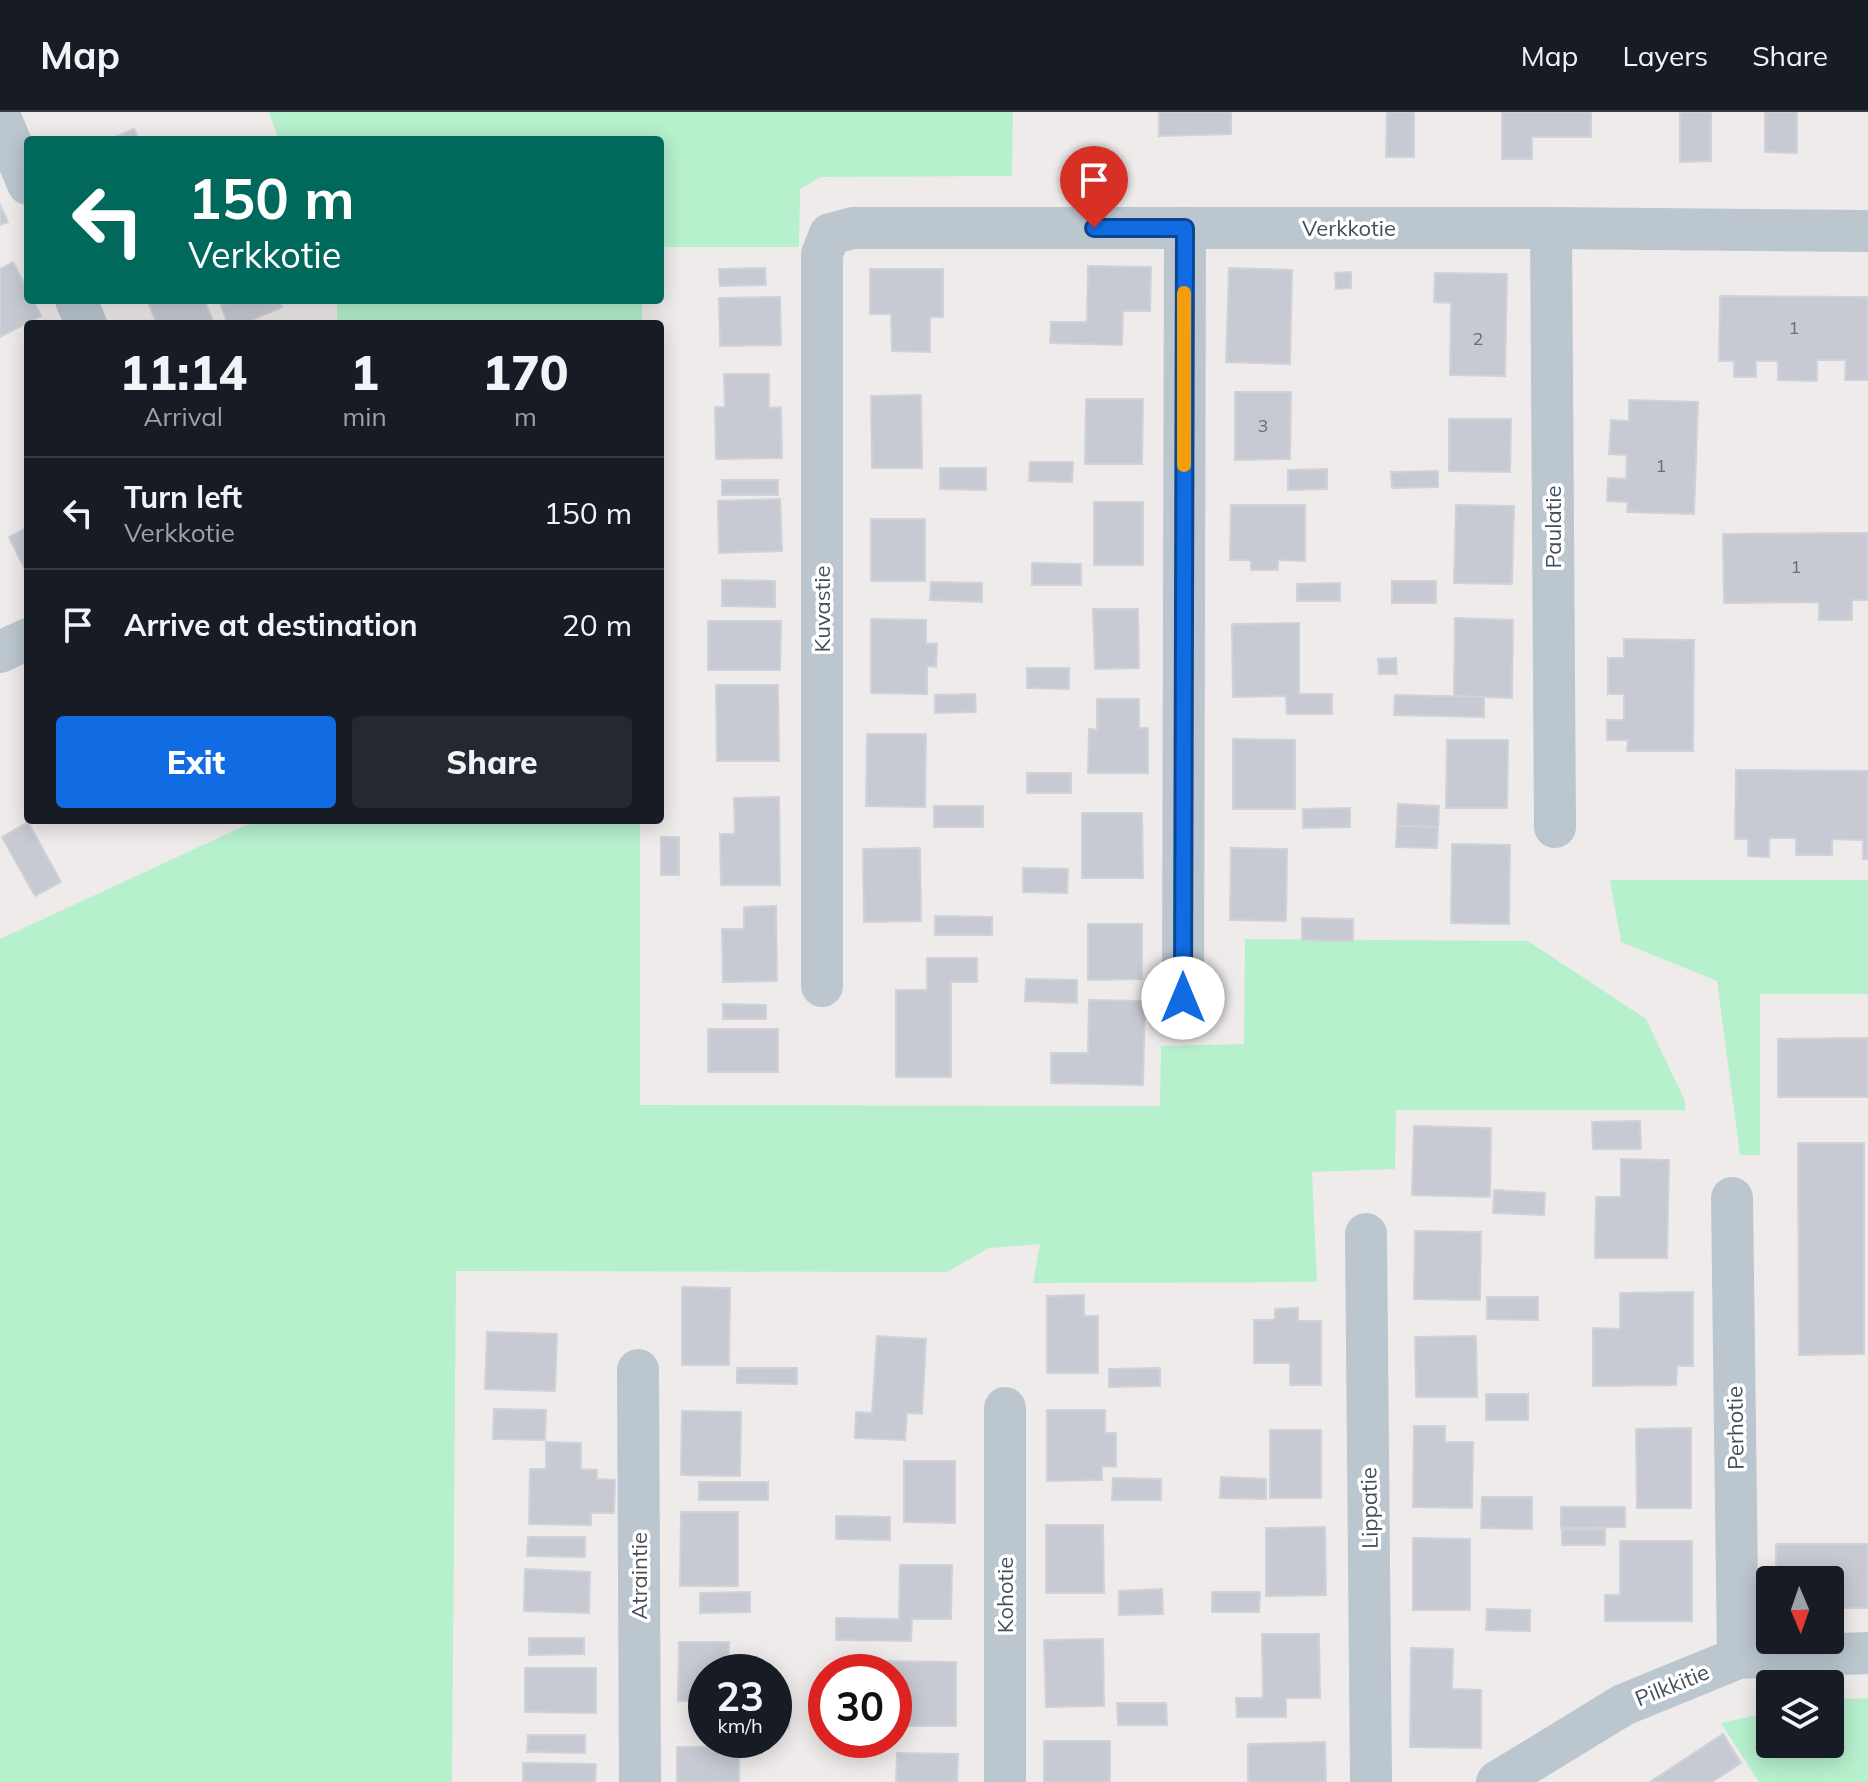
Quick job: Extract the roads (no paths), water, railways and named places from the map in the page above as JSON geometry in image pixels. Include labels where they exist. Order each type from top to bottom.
[{"type":"street","points":[[0,117],[24,174]]},
{"type":"street","name":"Verkkotie","points":[[830,234],[853,228],[1868,231]]},
{"type":"street","points":[[1183,998],[1185,228]]},
{"type":"street","name":"Paulatie","points":[[1551,228],[1555,827]]},
{"type":"street","name":"Kuvastie","points":[[822,986],[822,254],[830,234]]},
{"type":"street","points":[[0,652],[24,641]]},
{"type":"street","name":"Perhotie","points":[[1732,1198],[1738,1658]]},
{"type":"street","name":"Lippatie","points":[[1366,1234],[1371,1782]]},
{"type":"street","name":"Atraintie","points":[[638,1370],[640,1782]]},
{"type":"street","name":"Kohotie","points":[[1005,1408],[1005,1782]]},
{"type":"street","name":"Pilkkitie","points":[[1497,1782],[1623,1705],[1738,1658],[1868,1653]]}]
